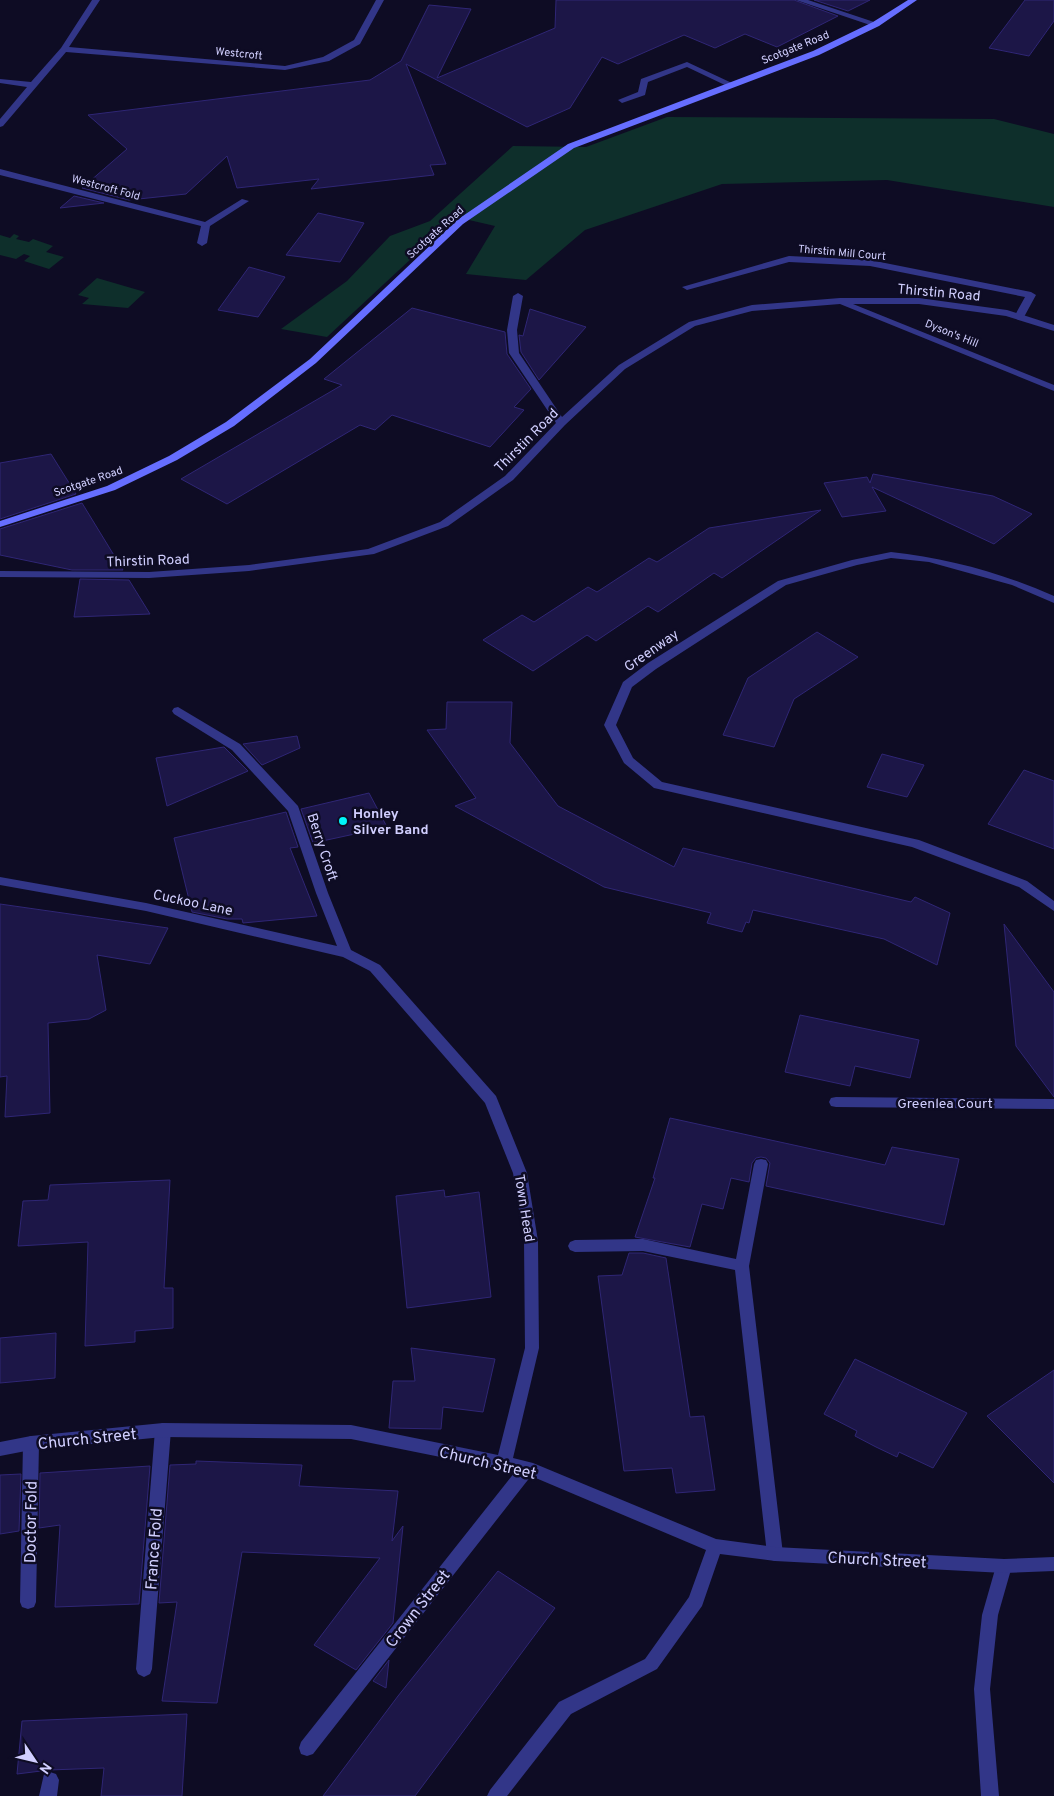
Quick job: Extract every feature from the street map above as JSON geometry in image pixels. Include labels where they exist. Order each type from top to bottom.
[{"type":"street","points":[[0,124],[64,49],[96,0]]},
{"type":"street","name":"Westcroft","points":[[64,49],[284,68],[326,60],[357,42],[380,0]]},
{"type":"street","points":[[800,0],[876,24]]},
{"type":"street","name":"Scotgate Road","points":[[0,524],[111,488],[173,458],[230,424],[313,361],[460,222],[571,146],[730,84],[816,53],[876,24],[912,0]]},
{"type":"street","points":[[622,100],[642,92],[644,81],[687,64],[730,84]]},
{"type":"street","points":[[0,81],[35,85]]},
{"type":"street","name":"Westcroft Fold","points":[[0,172],[206,225]]},
{"type":"street","points":[[202,243],[206,225],[245,201]]},
{"type":"street","name":"Thirstin Mill Court","points":[[687,287],[789,259],[870,263],[1031,295],[1019,317]]},
{"type":"street","points":[[518,296],[512,330],[514,353],[561,423]]},
{"type":"street","name":"Thirstin Road","points":[[0,574],[149,575],[249,568],[370,552],[444,524],[509,478],[561,423],[622,367],[692,324],[752,308],[840,301],[919,301],[1007,314],[1054,328]]},
{"type":"street","name":"Dyson's Hill","points":[[840,301],[1054,388]]},
{"type":"street","name":"Greenway","points":[[1054,600],[1016,582],[930,558],[891,555],[856,562],[782,583],[652,666],[627,685],[610,725],[628,760],[658,785],[915,843],[1023,884],[1054,907]]},
{"type":"street","name":"Berry Croft","points":[[178,711],[236,747],[294,809],[322,894],[346,953]]},
{"type":"street","name":"Cuckoo Lane","points":[[0,881],[98,897],[226,924],[346,953],[375,968]]},
{"type":"street","name":"Town Head","points":[[375,968],[491,1100],[520,1173],[531,1241],[532,1348],[504,1464]]},
{"type":"street","name":"Greenlea Court","points":[[836,1102],[1054,1104]]},
{"type":"street","points":[[761,1164],[742,1266],[775,1554]]},
{"type":"street","points":[[575,1246],[643,1245],[742,1266]]},
{"type":"street","name":"Church Street","points":[[0,1449],[32,1443],[162,1430],[351,1432],[528,1468],[715,1546],[775,1554],[1004,1566],[1054,1564]]},
{"type":"street","name":"France Fold","points":[[144,1669],[162,1430]]},
{"type":"street","name":"Doctor Fold","points":[[28,1602],[32,1443]]},
{"type":"street","name":"Crown Street","points":[[307,1748],[528,1468]]},
{"type":"street","points":[[496,1796],[565,1708],[651,1664],[696,1601],[715,1546]]},
{"type":"street","points":[[990,1796],[982,1688],[990,1615],[1004,1566]]},
{"type":"green space","points":[[667,117],[994,119],[1054,134],[1054,207],[887,180],[722,184],[585,230],[526,280],[466,274],[495,226],[456,217],[327,337],[281,329],[347,281],[390,236],[430,221],[513,146],[586,147]]},
{"type":"green space","points":[[14,234],[19,236],[16,239],[29,242],[33,239],[53,246],[46,252],[64,257],[49,269],[24,261],[30,256],[24,254],[16,259],[0,255],[0,235],[10,238]]},
{"type":"green space","points":[[97,278],[145,292],[128,308],[82,304],[89,298],[78,295]]},
{"type":"building","points":[[556,0],[794,0],[838,16],[777,47],[745,34],[715,48],[684,35],[618,64],[602,57],[570,108],[527,127],[406,64],[446,164],[430,165],[434,175],[311,189],[319,179],[237,188],[227,156],[186,194],[129,200],[82,188],[127,149],[88,115],[370,80],[401,61],[429,5],[471,9],[437,78],[555,28]]},
{"type":"building","points":[[814,0],[870,0],[848,11]]},
{"type":"building","points":[[1025,0],[1054,0],[1054,21],[1029,56],[989,48]]},
{"type":"building","points":[[74,196],[104,203],[60,208]]},
{"type":"building","points":[[318,213],[364,223],[340,262],[286,255]]},
{"type":"building","points":[[249,267],[285,277],[258,317],[218,310]]},
{"type":"building","points":[[412,308],[505,332],[507,354],[531,389],[514,407],[524,410],[490,447],[392,415],[375,430],[360,425],[227,504],[181,479],[342,385],[324,379]]},
{"type":"building","points":[[530,309],[586,327],[539,380],[521,352],[519,335],[523,336]]},
{"type":"building","points":[[51,454],[76,494],[0,519],[0,463]]},
{"type":"building","points":[[873,474],[993,496],[1032,514],[994,544],[872,487],[886,511],[842,517],[824,483],[867,477],[870,483]]},
{"type":"building","points":[[82,503],[123,570],[72,570],[0,555],[0,529]]},
{"type":"building","points":[[821,510],[722,578],[714,573],[658,612],[648,606],[596,641],[587,635],[533,671],[483,640],[522,615],[534,622],[588,587],[597,592],[649,558],[657,562],[709,528]]},
{"type":"building","points":[[80,579],[129,580],[150,614],[74,617]]},
{"type":"building","points":[[817,632],[858,657],[794,699],[774,747],[723,735],[748,678]]},
{"type":"building","points":[[447,702],[512,702],[510,743],[558,806],[674,867],[683,848],[911,902],[915,897],[950,913],[937,965],[884,939],[753,910],[749,923],[746,922],[742,932],[707,923],[711,913],[604,887],[455,806],[476,798],[427,730],[446,729]]},
{"type":"building","points":[[297,736],[300,748],[262,765],[243,744]]},
{"type":"building","points":[[224,747],[248,771],[167,806],[156,758]]},
{"type":"building","points":[[882,754],[924,765],[907,797],[867,787]]},
{"type":"building","points":[[1024,770],[1054,781],[1054,849],[988,824]]},
{"type":"building","name":"Honley Silver Band","points":[[369,793],[387,827],[313,843],[301,809]]},
{"type":"building","points":[[286,812],[298,847],[290,848],[317,916],[243,923],[242,919],[227,919],[192,912],[174,838]]},
{"type":"building","points":[[0,904],[168,928],[150,964],[97,955],[106,1010],[89,1019],[48,1023],[50,1113],[5,1117],[7,1076],[0,1077]]},
{"type":"building","points":[[1004,924],[1054,992],[1054,1097],[1016,1046]]},
{"type":"building","points":[[800,1015],[919,1040],[910,1078],[855,1066],[850,1086],[785,1072]]},
{"type":"building","points":[[670,1118],[885,1165],[892,1147],[959,1159],[944,1225],[766,1186],[770,1163],[766,1158],[761,1157],[756,1158],[752,1163],[749,1182],[731,1178],[723,1209],[702,1204],[690,1247],[635,1237],[655,1178],[653,1178]]},
{"type":"building","points":[[170,1180],[164,1288],[173,1288],[173,1328],[135,1331],[135,1342],[85,1346],[88,1242],[18,1246],[23,1201],[48,1200],[50,1185]]},
{"type":"building","points":[[444,1190],[445,1197],[479,1192],[491,1297],[407,1308],[396,1196]]},
{"type":"building","points":[[629,1253],[643,1253],[666,1258],[690,1417],[704,1416],[715,1490],[676,1493],[672,1468],[624,1471],[598,1276],[622,1275]]},
{"type":"building","points":[[56,1333],[55,1378],[0,1383],[0,1338]]},
{"type":"building","points":[[411,1348],[495,1359],[483,1412],[443,1407],[441,1429],[389,1428],[393,1381],[415,1381]]},
{"type":"building","points":[[855,1359],[967,1413],[933,1468],[899,1452],[897,1457],[876,1447],[855,1436],[857,1431],[824,1414]]},
{"type":"building","points":[[1054,1370],[1054,1483],[987,1416]]},
{"type":"building","points":[[196,1461],[302,1465],[299,1486],[398,1491],[392,1541],[403,1526],[393,1623],[356,1670],[314,1645],[380,1558],[242,1552],[217,1703],[162,1701],[177,1602],[159,1603],[170,1465],[196,1464]]},
{"type":"building","points":[[150,1466],[139,1604],[55,1607],[60,1525],[39,1528],[40,1473]]},
{"type":"building","points":[[21,1474],[19,1531],[0,1534],[0,1475]]},
{"type":"building","points":[[498,1571],[555,1608],[415,1796],[323,1796],[398,1696]]},
{"type":"building","points":[[389,1660],[386,1688],[373,1681]]},
{"type":"building","points":[[187,1714],[182,1796],[101,1796],[104,1768],[49,1770],[17,1774],[22,1721]]},
{"type":"place","name":"Honley Silver Band","points":[[343,821]]}]
